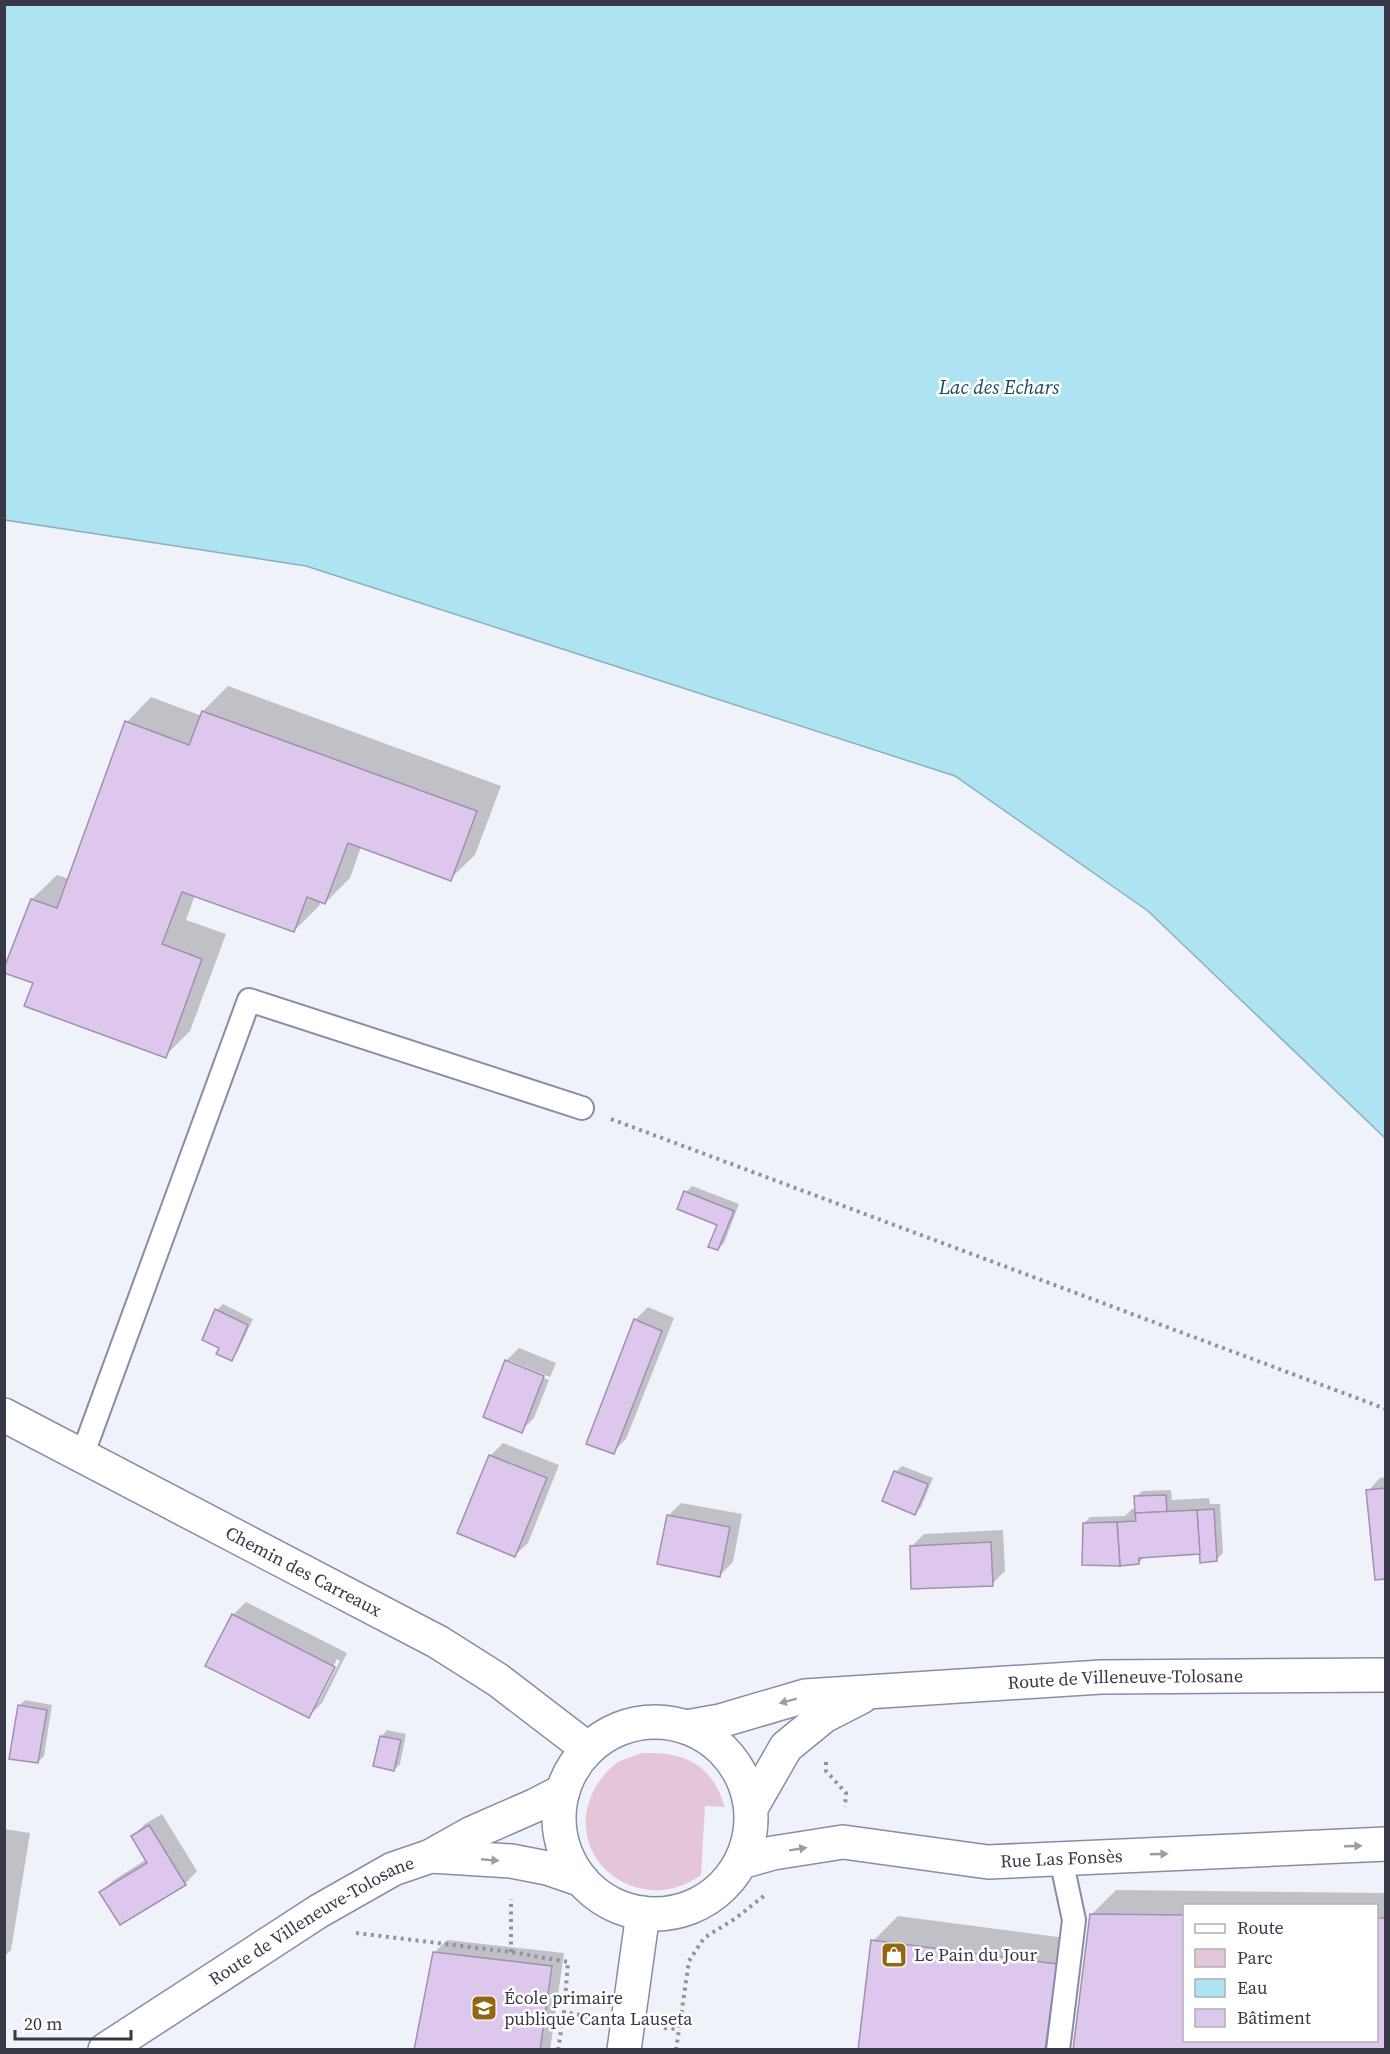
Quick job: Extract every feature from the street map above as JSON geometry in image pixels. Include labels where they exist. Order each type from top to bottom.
[{"type":"street","name":"Chemin des Carreaux","points":[[4,1415],[438,1642],[498,1680],[588,1749]]},
{"type":"street","name":"Route de Villeneuve-Tolosane","points":[[686,1727],[720,1721],[805,1696],[867,1694],[1101,1677],[1386,1675]]},
{"type":"street","name":"Route de Villeneuve-Tolosane","points":[[751,1808],[786,1747],[824,1716],[867,1694]]},
{"type":"street","points":[[660,1722],[686,1727],[706,1736],[723,1750],[736,1767],[746,1786],[751,1808],[750,1836],[741,1862],[727,1881],[710,1897],[689,1908],[667,1913],[643,1913],[620,1907],[600,1896],[582,1880],[569,1860],[562,1838],[560,1814],[563,1791],[573,1769],[588,1749],[610,1734],[634,1724],[660,1722]]},
{"type":"street","name":"Route de Villeneuve-Tolosane","points":[[105,2049],[319,1911],[393,1869],[431,1856],[472,1833],[563,1791]]},
{"type":"street","name":"Rue Las Fonsès","points":[[741,1862],[772,1853],[843,1842],[988,1862],[1386,1844]]},
{"type":"street","name":"Route de Villeneuve-Tolosane","points":[[431,1856],[511,1862],[548,1868],[582,1880]]},
{"type":"street","points":[[624,2049],[643,1913]]},
{"type":"lane","points":[[82,1456],[249,1000],[582,1108]]},
{"type":"lane","points":[[1058,2049],[1074,1920],[1061,1859]]},
{"type":"path","points":[[582,1108],[1386,1409]]},
{"type":"path","points":[[826,1760],[825,1771],[846,1793],[843,1842]]},
{"type":"path","points":[[676,2049],[689,1961],[704,1938],[736,1918],[766,1893]]},
{"type":"path","points":[[511,1897],[511,1952]]},
{"type":"path","points":[[349,1932],[511,1952],[568,1962],[558,2049]]},
{"type":"path","points":[[564,2012],[594,2018]]},
{"type":"green space","points":[[642,1753],[671,1755],[694,1763],[712,1780],[725,1807],[705,1806],[701,1875],[677,1887],[653,1890],[630,1885],[611,1874],[596,1858],[587,1837],[586,1813],[597,1784],[616,1763]]},
{"type":"water","name":"Lac des Echars","points":[[4,5],[1385,5],[1385,1138],[1148,911],[955,776],[306,566],[5,520]]},
{"type":"building","points":[[202,711],[477,811],[451,881],[348,843],[325,904],[307,897],[294,932],[182,892],[162,944],[202,959],[166,1058],[24,1006],[33,983],[4,973],[4,968],[31,899],[57,908],[125,721],[189,745]]},
{"type":"building","points":[[684,1191],[734,1211],[718,1250],[708,1247],[717,1225],[677,1209]]},
{"type":"building","points":[[215,1309],[248,1325],[232,1361],[216,1354],[219,1348],[202,1340]]},
{"type":"building","points":[[634,1319],[662,1331],[614,1454],[586,1444]]},
{"type":"building","points":[[505,1360],[544,1376],[522,1433],[483,1417]]},
{"type":"building","points":[[489,1455],[547,1478],[515,1557],[457,1533]]},
{"type":"building","points":[[894,1471],[928,1484],[915,1515],[882,1501]]},
{"type":"building","points":[[1386,1488],[1386,1579],[1375,1580],[1366,1490]]},
{"type":"building","points":[[1166,1495],[1167,1512],[1135,1513],[1134,1496]]},
{"type":"building","points":[[1214,1509],[1217,1561],[1200,1563],[1197,1510]]},
{"type":"building","points":[[1197,1510],[1200,1554],[1139,1558],[1139,1564],[1120,1566],[1117,1522],[1136,1521],[1135,1513]]},
{"type":"building","points":[[667,1515],[730,1527],[720,1577],[657,1564]]},
{"type":"building","points":[[1117,1522],[1120,1566],[1082,1565],[1083,1523]]},
{"type":"building","points":[[991,1542],[993,1586],[911,1589],[910,1546]]},
{"type":"building","points":[[232,1614],[335,1667],[309,1718],[205,1666]]},
{"type":"building","points":[[18,1705],[47,1710],[38,1763],[9,1759]]},
{"type":"building","points":[[380,1736],[401,1740],[394,1771],[373,1766]]},
{"type":"building","points":[[149,1825],[186,1885],[120,1925],[99,1892],[147,1863],[131,1836]]},
{"type":"building","points":[[1090,1914],[1183,1915],[1183,2042],[1378,2042],[1378,1918],[1386,1918],[1386,2050],[1073,2050]]},
{"type":"building","points":[[871,1940],[1057,1964],[1045,2050],[858,2050]]},
{"type":"building","name":"École primaire publique Canta Lauseta","points":[[433,1952],[552,1966],[540,2050],[414,2050]]},
{"type":"place","name":"Le Pain du Jour","points":[[894,1955]]},
{"type":"place","name":"École primaire publique Canta Lauseta","points":[[484,2008]]}]
